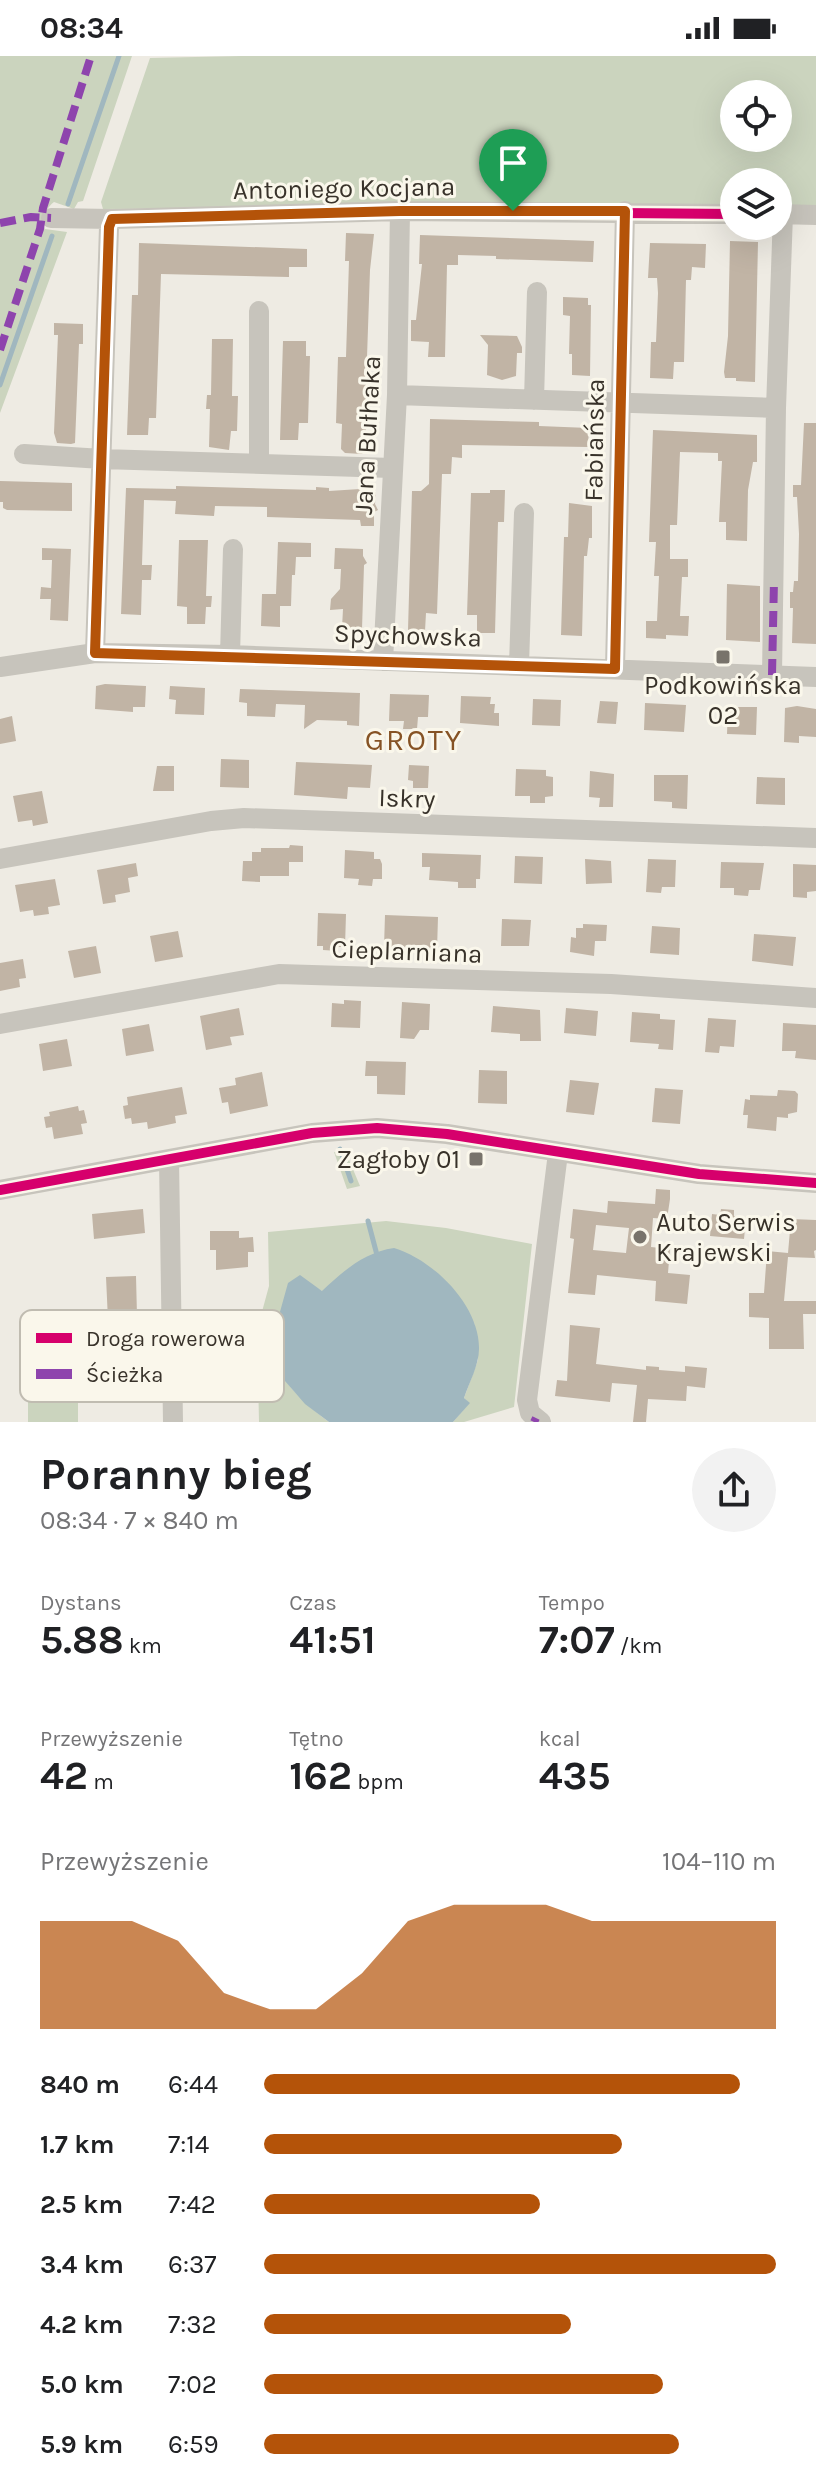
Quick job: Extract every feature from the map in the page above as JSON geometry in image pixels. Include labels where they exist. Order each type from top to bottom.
[{"type":"street","name":"Antoniego Kocjana","points":[[51,218],[400,211],[720,214]]},
{"type":"street","name":"Jana Bułhaka","points":[[383,661],[397,395],[400,211]]},
{"type":"street","name":"Fabiańska","points":[[615,669],[625,211]]},
{"type":"street","points":[[792,214],[816,215]]},
{"type":"street","points":[[95,653],[109,227],[112,219]]},
{"type":"street","points":[[772,675],[779,240]]},
{"type":"street","points":[[534,400],[537,292]]},
{"type":"street","points":[[259,311],[259,463]]},
{"type":"street","points":[[397,395],[776,408]]},
{"type":"street","points":[[24,454],[392,468]]},
{"type":"street","points":[[519,665],[524,513]]},
{"type":"street","points":[[230,655],[233,549]]},
{"type":"street","name":"Spychowska","points":[[0,667],[95,653],[230,655],[816,677]]},
{"type":"street","name":"Iskry","points":[[0,859],[211,821],[244,818],[816,838]]},
{"type":"street","name":"Cieplarniana","points":[[0,1024],[279,974],[611,984],[816,998]]},
{"type":"street","points":[[0,1190],[312,1133],[377,1128],[447,1134],[699,1174],[816,1183]]},
{"type":"street","points":[[536,1418],[527,1400],[558,1153]]},
{"type":"street","points":[[169,1159],[171,1310]]},
{"type":"street","points":[[173,1402],[173,1422]]},
{"type":"green space","points":[[0,56],[132,56],[83,201],[78,202],[74,209],[54,202],[45,214],[45,229],[67,232],[0,413]]},
{"type":"green space","points":[[816,56],[816,207],[792,206],[792,168],[720,168],[720,206],[103,209],[101,202],[150,58]]},
{"type":"green space","points":[[334,1152],[347,1155],[360,1186],[347,1189]]},
{"type":"green space","points":[[386,1221],[446,1228],[532,1244],[514,1407],[464,1422],[453,1422],[469,1403],[464,1398],[478,1360],[474,1322],[322,1291],[313,1286],[284,1313],[284,1310],[262,1310],[269,1286],[268,1232]]},
{"type":"green space","points":[[284,1377],[307,1404],[329,1422],[259,1422],[259,1402],[284,1402]]},
{"type":"green space","points":[[28,1402],[78,1402],[78,1422],[28,1422]]},
{"type":"water","points":[[394,1248],[409,1254],[439,1274],[463,1301],[472,1317],[479,1355],[464,1398],[470,1403],[453,1422],[329,1422],[305,1404],[285,1381],[284,1310],[280,1310],[288,1283],[300,1275],[322,1291],[346,1270],[383,1250]]},
{"type":"building","points":[[346,233],[374,234],[370,270],[366,450],[362,454],[345,453],[341,449],[342,424],[336,423],[338,357],[346,357],[349,261],[345,261]]},
{"type":"building","points":[[420,235],[594,241],[593,262],[458,255],[458,265],[447,265],[445,357],[428,357],[429,342],[411,341],[411,320],[416,320],[422,264],[419,264]]},
{"type":"building","points":[[730,241],[758,242],[755,382],[725,378]]},
{"type":"building","points":[[139,243],[307,249],[307,267],[289,267],[289,277],[161,274],[156,418],[149,418],[148,435],[127,435],[132,295],[138,295]]},
{"type":"building","points":[[650,243],[706,244],[705,268],[692,267],[691,280],[686,280],[684,362],[674,362],[673,379],[650,378],[651,342],[656,342],[658,293],[657,278],[648,278]]},
{"type":"building","points":[[563,297],[588,298],[588,305],[591,305],[590,376],[572,375],[570,316],[563,315]]},
{"type":"building","points":[[54,323],[83,324],[83,344],[79,344],[75,443],[71,444],[57,443],[54,433],[58,335],[54,335]]},
{"type":"building","points":[[480,335],[517,336],[522,353],[517,353],[516,376],[502,380],[487,375],[488,345]]},
{"type":"building","points":[[212,339],[233,339],[232,396],[238,396],[237,431],[231,431],[229,450],[209,447],[210,409],[206,409],[207,395],[211,395]]},
{"type":"building","points":[[283,341],[306,341],[306,356],[310,356],[308,423],[299,423],[298,440],[280,440]]},
{"type":"building","points":[[430,419],[539,422],[539,426],[589,428],[588,447],[462,445],[462,458],[452,457],[451,474],[442,474],[437,614],[426,613],[425,631],[408,630],[412,491],[421,491],[429,484]]},
{"type":"building","points":[[804,423],[816,423],[816,644],[792,643],[793,608],[790,608],[790,592],[793,592],[794,581],[798,581],[799,534],[797,497],[793,497],[793,485],[801,485]]},
{"type":"building","points":[[653,430],[757,435],[757,462],[753,462],[748,490],[747,541],[726,540],[726,522],[719,522],[722,461],[718,461],[718,453],[680,452],[677,525],[670,525],[670,559],[688,559],[688,577],[682,577],[680,616],[689,616],[688,636],[666,635],[666,639],[646,638],[646,621],[657,621],[659,576],[654,576],[656,542],[649,542]]},
{"type":"building","points":[[0,481],[72,483],[72,511],[7,510],[0,502]]},
{"type":"building","points":[[176,486],[316,490],[316,487],[329,488],[329,491],[360,489],[376,492],[378,510],[374,512],[374,526],[361,526],[360,520],[267,517],[267,507],[215,506],[214,516],[175,514],[176,501],[144,500],[142,565],[152,565],[151,580],[142,580],[141,615],[121,614],[126,488],[176,489]]},
{"type":"building","points":[[490,490],[505,490],[504,522],[498,522],[495,633],[477,633],[477,615],[467,615],[471,493],[490,493]]},
{"type":"building","points":[[569,503],[592,506],[592,538],[589,538],[587,556],[584,556],[582,636],[561,635],[564,537],[568,537]]},
{"type":"building","points":[[179,540],[208,540],[206,596],[212,596],[211,607],[206,607],[205,624],[187,624],[187,607],[177,606]]},
{"type":"building","points":[[278,542],[311,543],[311,557],[296,557],[291,606],[280,606],[280,627],[261,626],[262,594],[276,594]]},
{"type":"building","points":[[42,548],[71,549],[68,621],[50,620],[51,599],[40,599],[41,587],[51,588],[52,560],[42,560]]},
{"type":"building","points":[[335,548],[363,549],[367,563],[364,565],[362,629],[342,628],[343,609],[330,610],[331,599],[340,589],[341,569],[334,569]]},
{"type":"building","points":[[727,584],[760,586],[760,642],[726,640]]},
{"type":"building","points":[[96,686],[146,686],[145,707],[133,707],[133,712],[95,709]]},
{"type":"building","points":[[170,686],[205,688],[204,715],[175,714],[176,700],[169,699]]},
{"type":"building","points":[[240,689],[360,693],[359,726],[347,725],[347,721],[317,720],[304,729],[305,705],[276,704],[275,717],[247,716],[247,703],[239,702]]},
{"type":"building","points":[[390,694],[429,695],[428,717],[418,717],[417,729],[403,729],[404,721],[389,721]]},
{"type":"building","points":[[461,696],[491,697],[490,704],[495,704],[494,713],[499,713],[499,726],[460,723]]},
{"type":"building","points":[[533,699],[561,700],[560,726],[532,725]]},
{"type":"building","points":[[600,701],[618,702],[616,724],[597,723]]},
{"type":"building","points":[[645,703],[686,705],[684,732],[644,730]]},
{"type":"building","points":[[728,707],[757,707],[756,735],[727,734]]},
{"type":"building","points":[[785,708],[816,709],[816,737],[799,736],[799,743],[784,742]]},
{"type":"building","points":[[12,716],[16,741],[0,744],[0,719]]},
{"type":"building","points":[[221,759],[249,760],[249,788],[220,787]]},
{"type":"building","points":[[296,762],[372,765],[370,788],[348,787],[347,799],[294,795]]},
{"type":"building","points":[[409,765],[429,766],[428,788],[413,788],[413,781],[408,780]]},
{"type":"building","points":[[157,766],[174,766],[174,791],[153,791]]},
{"type":"building","points":[[516,769],[546,770],[546,776],[553,777],[553,796],[545,797],[545,803],[530,803],[530,796],[515,796]]},
{"type":"building","points":[[590,771],[614,774],[613,807],[599,807],[600,798],[589,797]]},
{"type":"building","points":[[654,775],[688,775],[687,809],[672,808],[672,802],[654,801]]},
{"type":"building","points":[[757,777],[785,778],[785,805],[756,804]]},
{"type":"building","points":[[42,791],[48,823],[33,826],[32,820],[18,822],[13,796]]},
{"type":"building","points":[[290,845],[303,846],[303,862],[289,862],[289,876],[260,876],[260,882],[242,881],[243,861],[252,861],[252,852],[261,852],[261,848],[289,848]]},
{"type":"building","points":[[345,850],[374,852],[374,859],[380,859],[382,864],[382,879],[373,879],[372,886],[358,885],[359,879],[344,878]]},
{"type":"building","points":[[422,853],[481,855],[480,879],[476,879],[476,888],[458,888],[458,882],[429,880],[430,867],[422,867]]},
{"type":"building","points":[[515,856],[543,857],[542,884],[514,883]]},
{"type":"building","points":[[585,859],[611,861],[612,883],[586,884]]},
{"type":"building","points":[[648,859],[676,860],[675,887],[662,887],[661,893],[646,892]]},
{"type":"building","points":[[721,862],[764,863],[760,890],[749,890],[748,896],[734,895],[734,888],[720,888]]},
{"type":"building","points":[[136,863],[138,876],[128,878],[130,892],[115,895],[116,902],[103,904],[97,870]]},
{"type":"building","points":[[793,864],[816,865],[816,891],[807,892],[807,898],[793,897]]},
{"type":"building","points":[[55,879],[60,905],[48,907],[49,914],[34,916],[33,910],[20,912],[15,885]]},
{"type":"building","points":[[318,913],[346,914],[345,947],[338,947],[338,951],[323,950],[323,946],[317,946]]},
{"type":"building","points":[[385,915],[438,917],[437,950],[384,947]]},
{"type":"building","points":[[502,919],[531,920],[529,946],[501,946]]},
{"type":"building","points":[[583,924],[607,925],[606,941],[595,941],[594,956],[570,952],[571,937],[576,938],[576,928],[583,928]]},
{"type":"building","points":[[652,926],[680,928],[679,955],[650,953]]},
{"type":"building","points":[[178,931],[183,957],[155,962],[150,936]]},
{"type":"building","points":[[754,934],[796,937],[793,966],[752,961]]},
{"type":"building","points":[[96,946],[101,973],[74,978],[68,951]]},
{"type":"building","points":[[23,959],[26,978],[19,979],[20,987],[0,991],[0,963]]},
{"type":"building","points":[[344,1000],[361,1001],[360,1028],[331,1027],[332,1003],[344,1004]]},
{"type":"building","points":[[402,1002],[430,1004],[429,1030],[420,1030],[414,1039],[400,1038]]},
{"type":"building","points":[[493,1006],[540,1010],[541,1041],[520,1041],[520,1034],[491,1032]]},
{"type":"building","points":[[239,1008],[244,1035],[230,1037],[232,1045],[206,1050],[200,1016]]},
{"type":"building","points":[[566,1008],[598,1011],[596,1036],[564,1033]]},
{"type":"building","points":[[632,1012],[660,1014],[660,1019],[675,1020],[673,1050],[658,1049],[659,1044],[630,1042]]},
{"type":"building","points":[[708,1018],[736,1020],[734,1047],[720,1046],[719,1053],[705,1052]]},
{"type":"building","points":[[783,1023],[816,1025],[816,1060],[795,1058],[796,1051],[782,1051]]},
{"type":"building","points":[[149,1024],[154,1051],[126,1056],[122,1029]]},
{"type":"building","points":[[67,1039],[72,1066],[43,1071],[39,1044]]},
{"type":"building","points":[[366,1061],[406,1062],[405,1095],[377,1094],[377,1076],[365,1076]]},
{"type":"building","points":[[479,1070],[507,1071],[507,1104],[478,1103]]},
{"type":"building","points":[[262,1072],[268,1106],[230,1114],[228,1102],[222,1103],[219,1088],[236,1085],[235,1078]]},
{"type":"building","points":[[570,1080],[599,1083],[594,1115],[566,1112]]},
{"type":"building","points":[[182,1087],[187,1114],[175,1116],[176,1123],[148,1129],[147,1122],[132,1124],[131,1118],[125,1119],[123,1106],[128,1105],[127,1097]]},
{"type":"building","points":[[655,1088],[683,1090],[680,1124],[652,1122]]},
{"type":"building","points":[[778,1090],[798,1094],[797,1112],[788,1114],[788,1118],[777,1117],[776,1131],[747,1128],[748,1115],[743,1115],[745,1099],[750,1100],[750,1095],[777,1096]]},
{"type":"building","points":[[78,1106],[79,1111],[84,1110],[87,1123],[81,1124],[83,1134],[54,1139],[52,1127],[46,1128],[44,1117],[50,1116],[49,1112]]},
{"type":"building","points":[[656,1189],[670,1190],[667,1219],[653,1218],[651,1247],[670,1249],[668,1273],[690,1275],[687,1304],[655,1301],[656,1281],[597,1275],[595,1295],[568,1293],[574,1239],[570,1238],[573,1209],[607,1213],[608,1201],[655,1204]],"holes":[[[596,1225],[629,1228],[626,1253],[593,1250]]]},
{"type":"building","points":[[143,1209],[145,1233],[94,1239],[92,1214]]},
{"type":"building","points":[[721,1209],[734,1210],[734,1216],[746,1218],[744,1239],[710,1236],[712,1214],[720,1215]]},
{"type":"building","points":[[791,1219],[816,1220],[816,1250],[815,1258],[788,1257],[784,1301],[816,1301],[816,1314],[803,1314],[804,1349],[769,1349],[769,1318],[749,1317],[749,1293],[764,1293],[767,1251],[788,1253]]},
{"type":"building","points":[[210,1231],[239,1231],[239,1238],[253,1237],[254,1252],[248,1252],[248,1267],[216,1270],[216,1250],[210,1250]]},
{"type":"building","points":[[136,1276],[137,1310],[108,1310],[106,1277]]},
{"type":"building","points":[[570,1325],[600,1328],[596,1364],[646,1370],[646,1366],[659,1367],[659,1370],[685,1372],[685,1366],[707,1368],[705,1388],[687,1386],[686,1401],[648,1399],[646,1422],[633,1422],[637,1385],[612,1383],[610,1402],[555,1396],[557,1380],[567,1381]]},
{"type":"waterway","points":[[68,204],[119,56]]},
{"type":"waterway","points":[[0,385],[52,236]]},
{"type":"waterway","points":[[340,1149],[351,1181]]},
{"type":"waterway","points":[[368,1221],[377,1255]]},
{"type":"marked path","points":[[0,350],[40,229],[43,208],[91,56]]},
{"type":"marked path","points":[[0,223],[31,217],[51,218]]},
{"type":"marked path","points":[[772,675],[774,580]]},
{"type":"marked path","points":[[534,1422],[536,1418]]},
{"type":"cycle path","points":[[95,653],[109,227],[112,219],[400,211],[720,214]]},
{"type":"cycle path","points":[[0,1190],[312,1133],[377,1128],[447,1134],[699,1174],[816,1183]]},
{"type":"place","name":"Podkowińska 02","points":[[723,657]]},
{"type":"place","name":"Zagłoby 01","points":[[476,1159]]},
{"type":"place","name":"Auto Serwis Krajewski","points":[[640,1237]]},
{"type":"district","name":"GROTY","points":[[414,740]]},
{"type":"route","points":[[513,211],[625,211],[615,669],[95,653],[109,227],[112,219],[513,211]]}]
